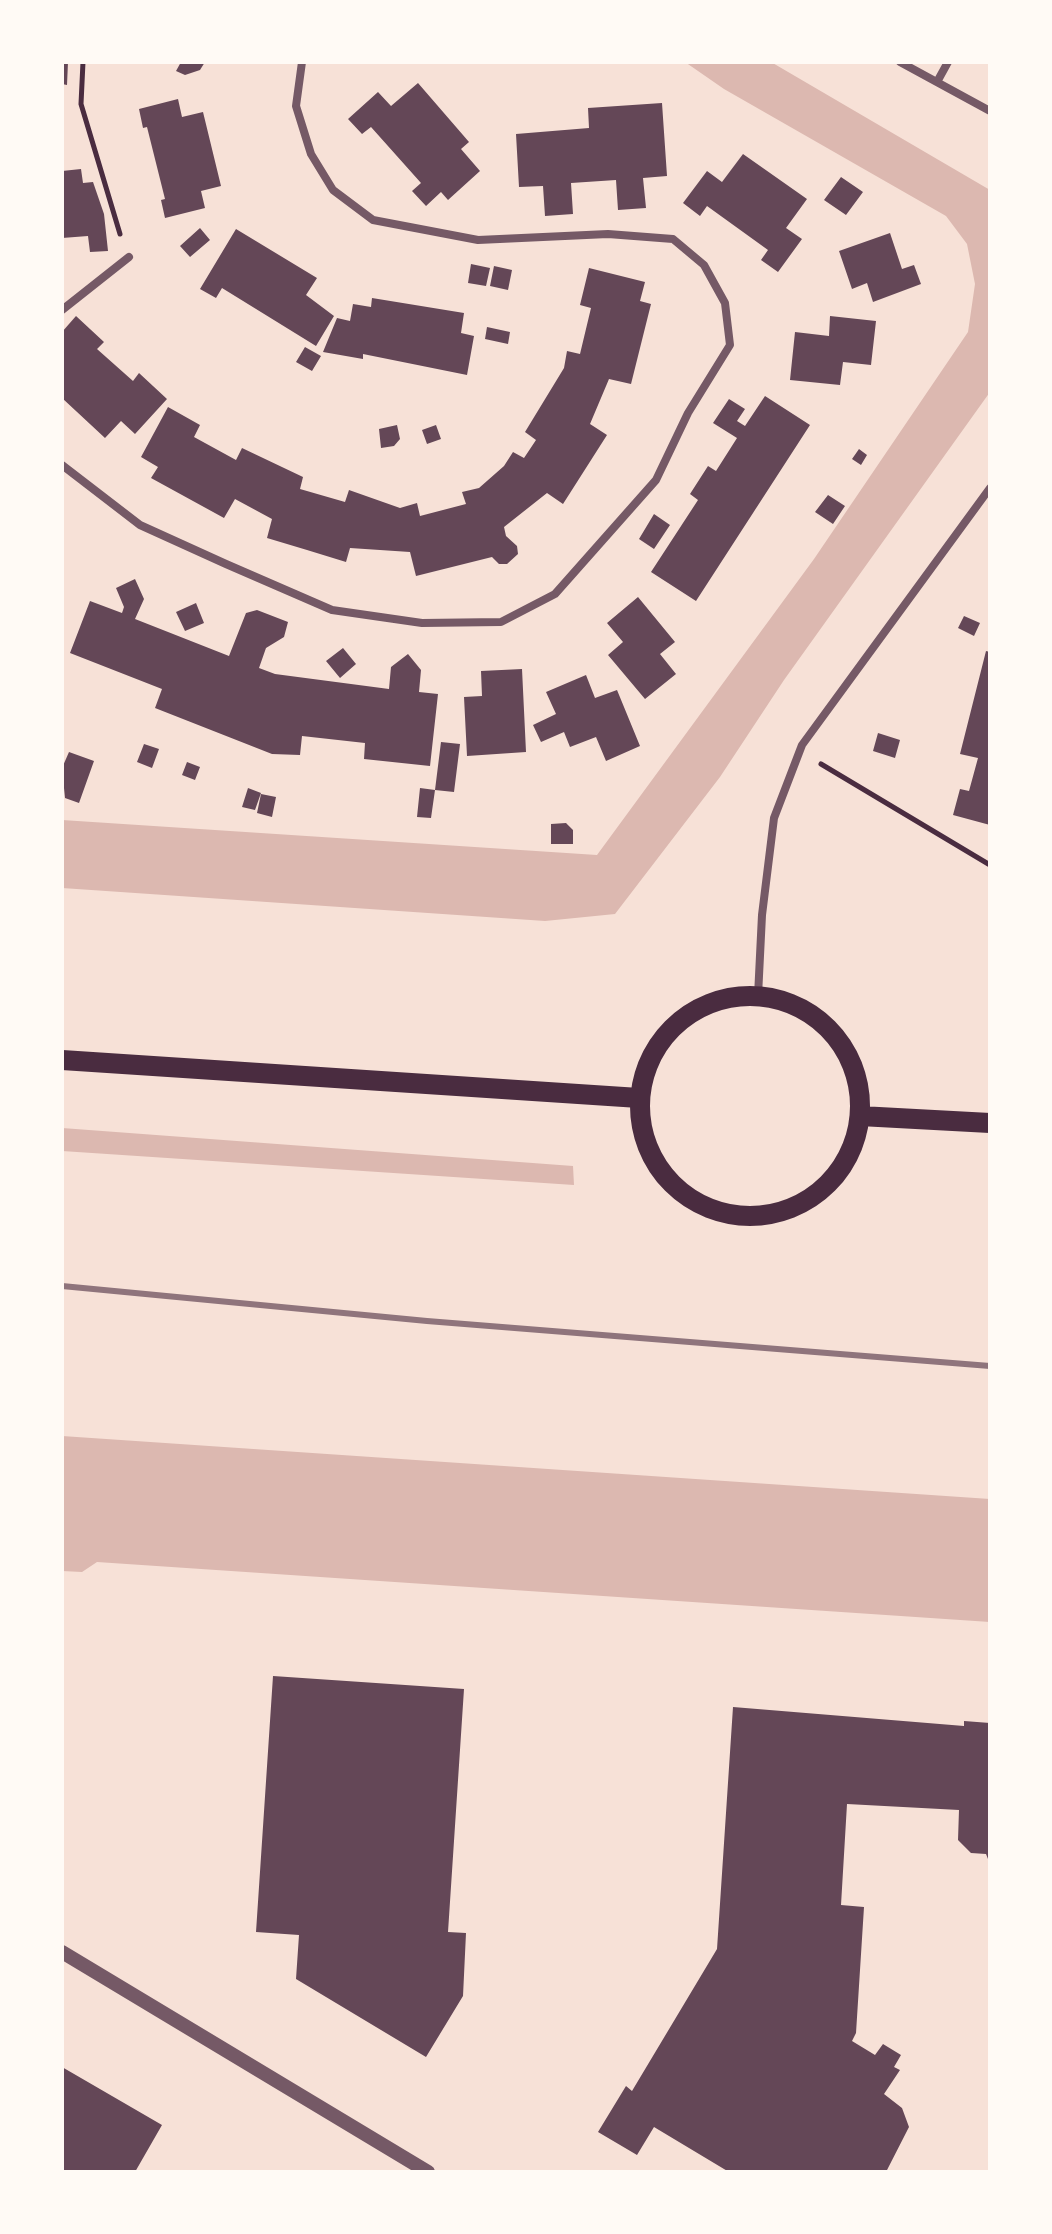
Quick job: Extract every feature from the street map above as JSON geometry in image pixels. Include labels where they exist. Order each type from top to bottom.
[{"type":"main road","points":[[758,996],[792,1003],[822,1022],[844,1048],[857,1081],[860,1116],[850,1153],[828,1184],[796,1206],[772,1213],[759,1216],[721,1213],[686,1197],[660,1171],[643,1136],[639,1098],[650,1056],[677,1022],[715,1001],[758,996]]},
{"type":"main road","points":[[62,1060],[639,1098]]},
{"type":"main road","points":[[860,1116],[990,1123]]},
{"type":"street","points":[[63,467],[140,525],[332,610],[422,623],[501,622],[555,594],[656,480],[688,413],[730,345],[725,303],[704,265],[673,239],[608,234],[478,240],[373,220],[333,190],[311,154],[296,106],[302,62]]},
{"type":"street","points":[[900,62],[990,111]]},
{"type":"street","points":[[937,82],[948,62]]},
{"type":"street","points":[[62,310],[129,257]]},
{"type":"street","points":[[758,996],[762,915],[774,818],[798,754],[990,488]]},
{"type":"street","points":[[62,1952],[428,2172]]},
{"type":"path","points":[[83,62],[81,104],[108,201],[129,257]]},
{"type":"path","points":[[798,754],[851,779],[990,865]]},
{"type":"shaded area","points":[[685,62],[771,62],[990,190],[990,392],[784,680],[720,777],[615,914],[545,921],[62,888],[62,820],[597,855],[814,559],[968,332],[975,284],[967,244],[946,216],[724,89]]},
{"type":"shaded area","points":[[62,1128],[573,1166],[574,1185],[62,1151]]},
{"type":"shaded area","points":[[62,1436],[990,1499],[990,1622],[97,1562],[82,1572],[62,1571]]},
{"type":"building","points":[[62,62],[68,62],[67,85],[62,84]]},
{"type":"building","points":[[181,62],[205,62],[200,70],[185,75],[176,71]]},
{"type":"building","points":[[418,83],[469,142],[461,149],[480,171],[448,200],[441,192],[426,206],[412,191],[421,183],[371,127],[362,134],[348,119],[378,92],[391,106]]},
{"type":"building","points":[[178,99],[182,117],[203,112],[221,186],[201,191],[205,208],[165,218],[161,200],[165,199],[147,127],[143,128],[139,109]]},
{"type":"building","points":[[662,103],[667,176],[643,178],[646,208],[618,210],[616,180],[571,183],[573,214],[545,216],[543,186],[519,187],[516,134],[589,128],[588,108]]},
{"type":"building","points":[[743,154],[807,199],[786,228],[802,239],[778,272],[761,260],[768,250],[707,206],[700,216],[683,203],[707,171],[722,182]]},
{"type":"building","points":[[81,169],[83,183],[93,182],[104,214],[108,251],[90,252],[88,236],[62,238],[62,171]]},
{"type":"building","points":[[841,177],[863,192],[846,215],[824,200]]},
{"type":"building","points":[[200,228],[210,240],[190,257],[180,246]]},
{"type":"building","points":[[236,229],[317,278],[306,295],[334,316],[316,346],[222,288],[216,298],[200,289]]},
{"type":"building","points":[[890,233],[902,269],[914,265],[921,284],[873,302],[867,283],[852,289],[839,251]]},
{"type":"building","points":[[471,264],[490,268],[486,286],[468,283]]},
{"type":"building","points":[[494,266],[512,270],[508,290],[490,286]]},
{"type":"building","points":[[589,268],[645,282],[640,301],[651,304],[631,384],[609,379],[590,424],[607,435],[563,504],[547,493],[504,527],[506,536],[517,546],[518,554],[507,564],[499,564],[492,557],[416,576],[410,552],[350,548],[346,562],[267,538],[272,519],[235,499],[224,518],[151,478],[158,467],[141,457],[168,407],[200,425],[194,437],[236,460],[242,448],[303,477],[300,489],[345,502],[349,490],[400,508],[417,503],[420,516],[466,504],[462,492],[479,488],[504,466],[513,452],[524,458],[536,440],[525,432],[564,368],[567,351],[580,354],[591,308],[580,305]]},
{"type":"building","points":[[372,298],[464,313],[461,333],[474,336],[467,375],[363,354],[363,359],[323,352],[337,318],[350,321],[353,304],[371,307]]},
{"type":"building","points":[[76,316],[104,342],[97,349],[133,381],[139,373],[167,399],[135,434],[121,421],[105,438],[62,398],[62,332]]},
{"type":"building","points":[[830,316],[876,321],[871,365],[843,362],[840,385],[790,380],[795,332],[829,336]]},
{"type":"building","points":[[487,327],[510,332],[508,344],[485,339]]},
{"type":"building","points":[[305,347],[321,356],[312,371],[296,362]]},
{"type":"building","points":[[765,396],[810,425],[696,601],[651,572],[698,500],[690,494],[708,466],[716,471],[737,438],[713,423],[729,399],[745,409],[737,421],[745,426]]},
{"type":"building","points":[[397,425],[400,439],[394,446],[381,448],[379,429]]},
{"type":"building","points":[[436,425],[441,439],[427,444],[422,430]]},
{"type":"building","points":[[859,449],[867,455],[861,465],[852,459]]},
{"type":"building","points":[[828,495],[845,506],[833,524],[815,512]]},
{"type":"building","points":[[654,514],[670,525],[654,549],[639,539]]},
{"type":"building","points":[[135,579],[144,599],[135,619],[229,656],[246,613],[257,610],[288,622],[284,637],[266,648],[259,668],[275,674],[389,689],[391,667],[408,654],[421,670],[419,692],[438,694],[430,766],[364,759],[365,743],[302,736],[300,755],[272,754],[155,708],[162,689],[70,653],[90,601],[122,613],[124,607],[116,588]]},
{"type":"building","points":[[638,597],[675,642],[660,654],[676,674],[645,699],[608,655],[623,642],[607,623]]},
{"type":"building","points":[[196,603],[204,623],[185,631],[176,612]]},
{"type":"building","points":[[964,616],[980,623],[974,636],[958,628]]},
{"type":"building","points":[[343,648],[356,664],[340,678],[326,661]]},
{"type":"building","points":[[986,651],[990,652],[990,825],[953,815],[960,789],[969,791],[978,758],[960,754]]},
{"type":"building","points":[[522,669],[526,752],[467,756],[464,697],[482,696],[481,671]]},
{"type":"building","points":[[586,675],[595,698],[617,690],[640,746],[606,761],[596,737],[570,747],[564,732],[541,742],[533,725],[556,714],[546,692]]},
{"type":"building","points":[[878,733],[900,740],[895,758],[873,751]]},
{"type":"building","points":[[441,742],[460,744],[454,792],[435,790]]},
{"type":"building","points":[[144,744],[159,749],[152,768],[137,762]]},
{"type":"building","points":[[69,752],[94,761],[79,803],[65,798],[62,768]]},
{"type":"building","points":[[187,762],[200,767],[195,780],[182,775]]},
{"type":"building","points":[[248,788],[261,793],[255,810],[242,807]]},
{"type":"building","points":[[420,788],[435,790],[431,818],[417,817]]},
{"type":"building","points":[[261,794],[276,797],[272,817],[257,813]]},
{"type":"building","points":[[566,823],[573,830],[573,844],[551,844],[551,824]]},
{"type":"building","points":[[273,1676],[464,1689],[448,1932],[466,1933],[463,1996],[426,2057],[296,1979],[299,1935],[256,1932]]},
{"type":"building","points":[[733,1707],[964,1726],[964,1721],[990,1723],[990,1864],[986,1854],[971,1853],[958,1840],[959,1810],[847,1804],[841,1905],[864,1907],[856,2033],[852,2041],[875,2055],[883,2044],[901,2055],[894,2067],[900,2070],[884,2094],[902,2108],[909,2127],[886,2172],[729,2172],[654,2127],[637,2155],[598,2132],[626,2086],[632,2091],[717,1949]]},
{"type":"building","points":[[62,2067],[162,2125],[135,2172],[62,2172]]},
{"type":"railway","points":[[62,1286],[427,1321],[990,1366]]}]
